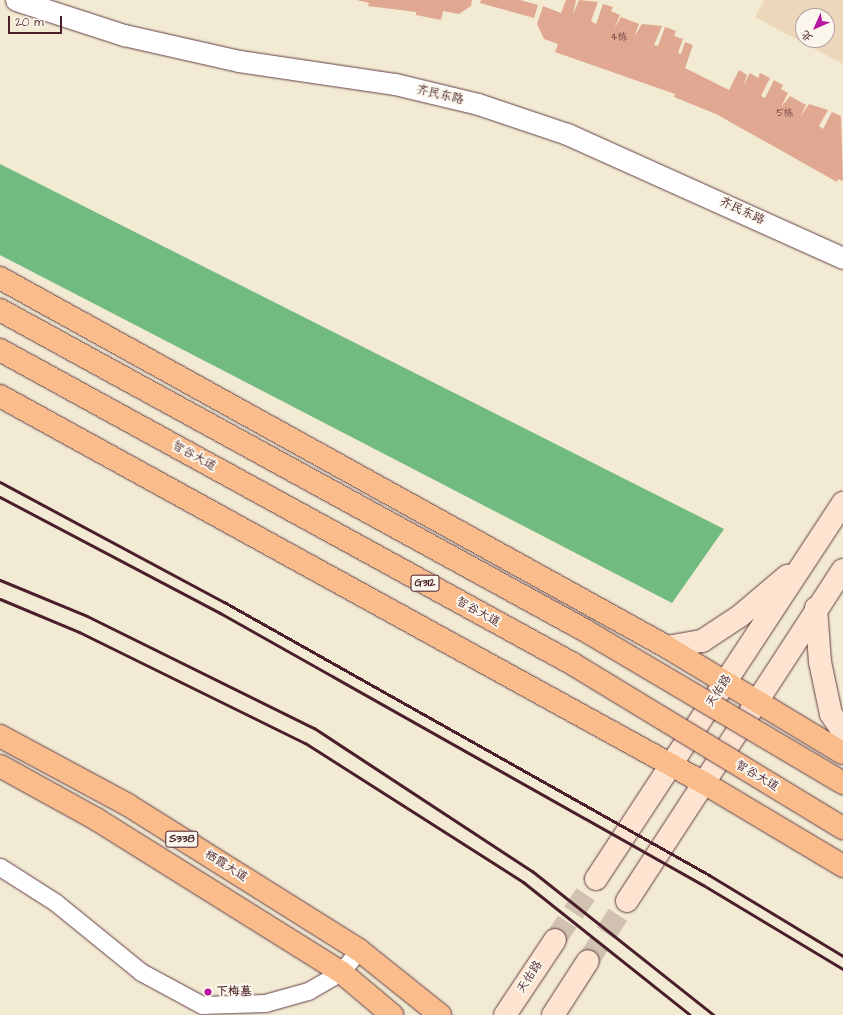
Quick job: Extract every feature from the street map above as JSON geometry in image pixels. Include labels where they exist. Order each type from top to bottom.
[{"type":"main road","points":[[0,278],[726,680],[843,753]]},
{"type":"main road","points":[[0,310],[586,631],[843,783]]},
{"type":"main road","name":"智谷大道","points":[[0,350],[573,664],[843,828]]},
{"type":"main road","points":[[0,396],[704,783],[843,866]]},
{"type":"main road","name":"天佑路","points":[[596,879],[843,503]]},
{"type":"main road","points":[[667,647],[702,641],[740,616],[806,560]]},
{"type":"main road","points":[[627,901],[759,700],[816,608],[843,570]]},
{"type":"main road","points":[[816,608],[822,670],[832,714],[843,732]]},
{"type":"main road","name":"栖霞大道","points":[[0,736],[128,805],[359,950],[440,1015]]},
{"type":"main road","name":"S338","points":[[0,766],[96,819],[341,972],[392,1015]]},
{"type":"main road","name":"天佑路","points":[[505,1015],[555,940]]},
{"type":"main road","points":[[553,1015],[588,961]]},
{"type":"street","name":"齐民东路","points":[[16,0],[124,35],[239,60],[395,84],[478,104],[567,134],[843,258]]},
{"type":"street","points":[[0,867],[55,902],[141,972],[202,1005],[265,1003],[308,991],[341,972],[359,950]]},
{"type":"shaded area","points":[[764,0],[843,0],[843,64],[813,48],[835,48],[835,8],[795,8],[795,38],[755,17]]},
{"type":"green space","points":[[0,164],[724,529],[672,603],[0,255]]},
{"type":"building","points":[[357,0],[472,0],[471,6],[459,14],[443,11],[441,20],[416,15],[416,12],[368,6],[369,3]]},
{"type":"building","points":[[481,0],[520,0],[538,5],[534,18],[480,3]]},
{"type":"building","points":[[566,0],[576,0],[573,14],[579,0],[598,2],[591,21],[596,24],[603,4],[613,7],[611,11],[620,15],[614,29],[621,17],[639,24],[634,37],[642,24],[662,26],[654,45],[658,46],[665,27],[676,31],[674,36],[683,39],[678,53],[681,54],[685,42],[693,45],[685,68],[729,90],[739,70],[747,75],[743,86],[750,73],[758,78],[760,73],[770,78],[761,96],[765,98],[774,80],[783,85],[781,89],[788,93],[781,107],[790,96],[806,105],[800,117],[809,104],[828,110],[819,126],[823,129],[832,112],[841,116],[843,181],[838,179],[837,182],[716,114],[674,97],[675,94],[555,52],[558,44],[544,39],[537,24],[543,6],[561,13]]},
{"type":"tunnel","points":[[555,940],[596,879]]},
{"type":"tunnel","points":[[588,961],[627,901]]},
{"type":"railway","points":[[0,482],[224,602],[709,875],[843,956]]},
{"type":"railway","points":[[0,497],[220,613],[703,885],[843,969]]},
{"type":"railway","points":[[0,580],[87,616],[314,728],[532,871],[714,1015]]},
{"type":"railway","points":[[0,599],[79,632],[305,743],[523,882],[690,1015]]},
{"type":"place","name":"下梅墓","points":[[208,992]]}]
